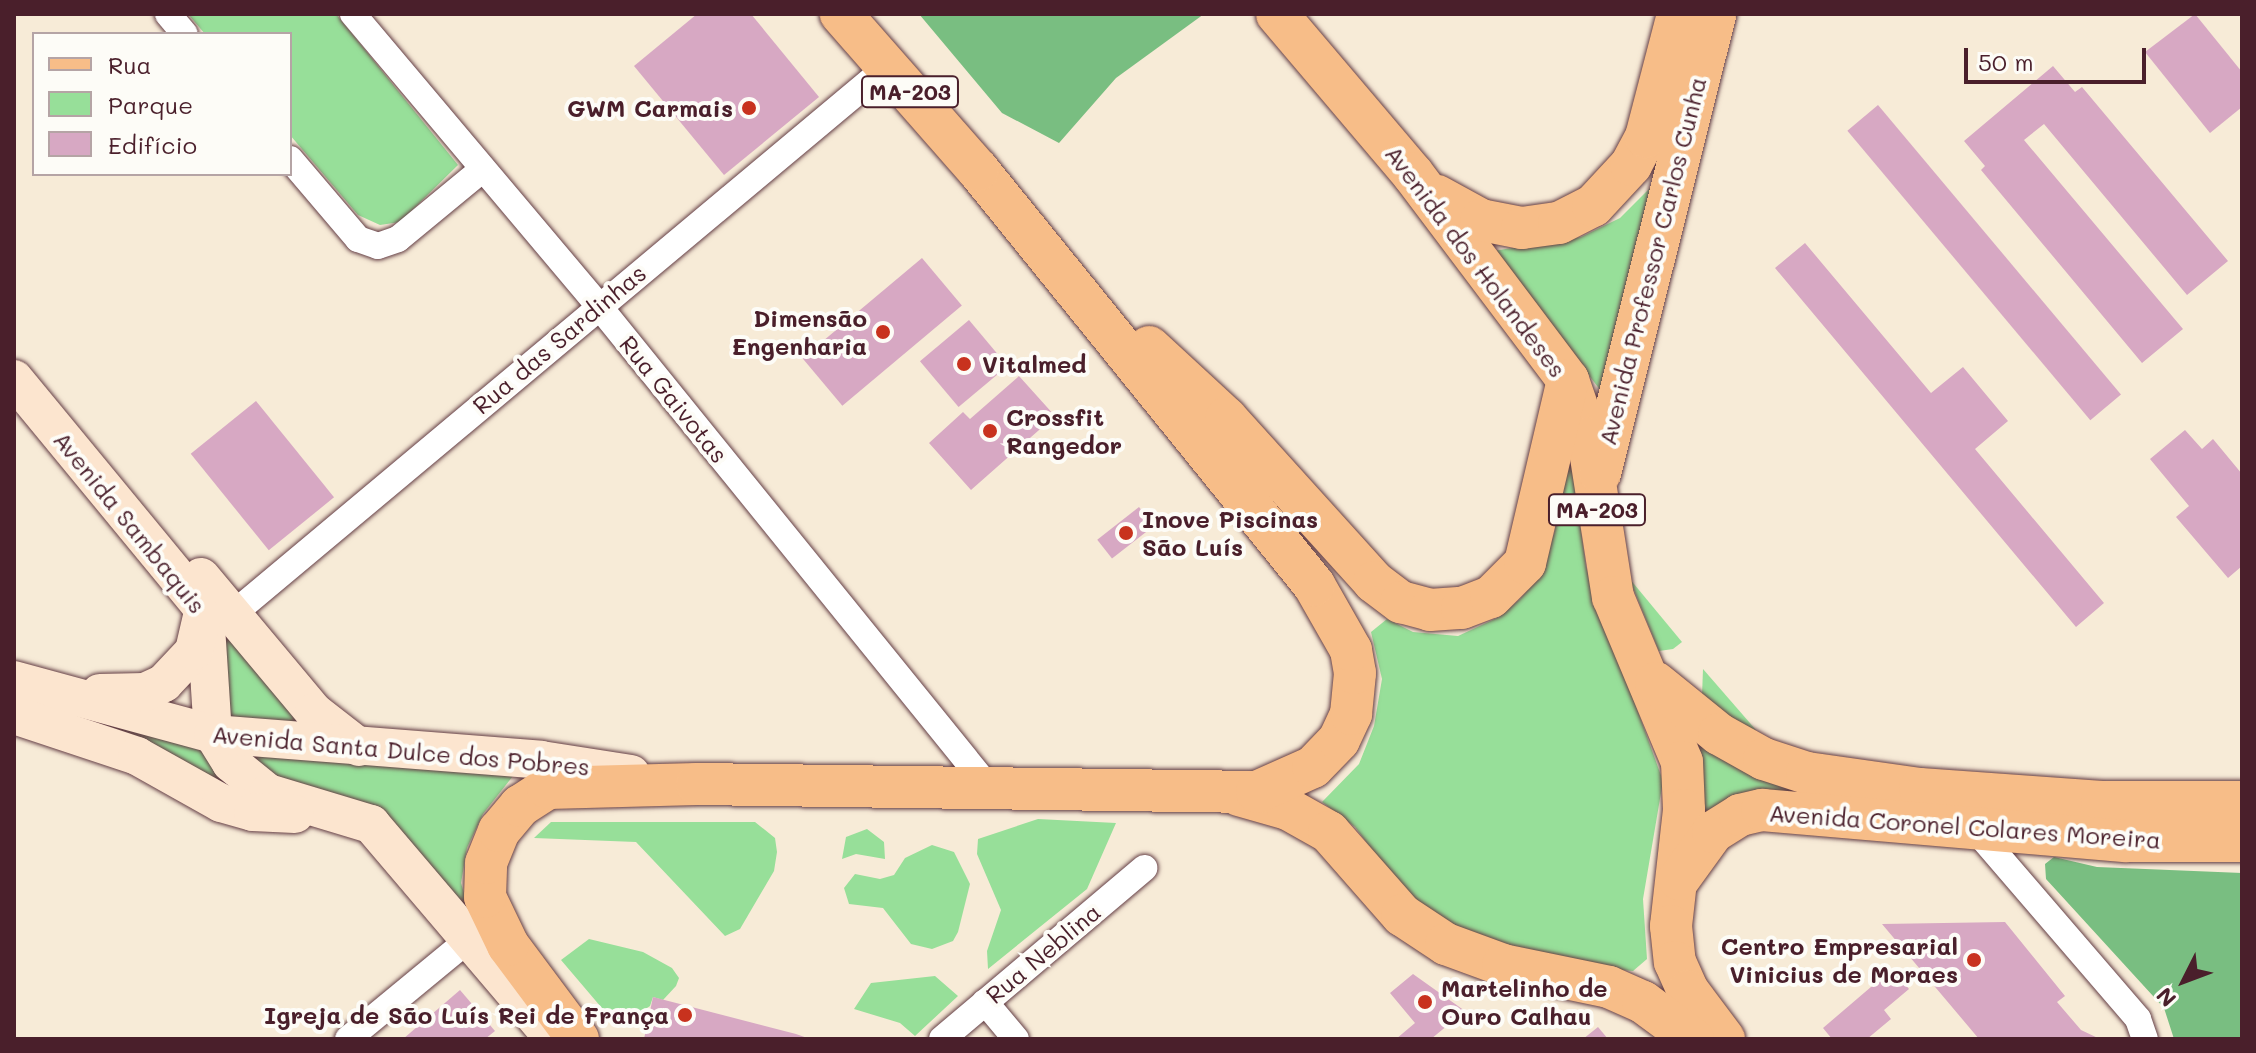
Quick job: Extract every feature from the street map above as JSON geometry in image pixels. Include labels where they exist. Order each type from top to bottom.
[{"type":"main road","name":"MA-203","points":[[841,14],[978,170],[1314,585],[1351,650],[1354,703],[1333,748],[1288,782],[1233,793]]},
{"type":"main road","points":[[869,14],[978,170]]},
{"type":"main road","name":"Avenida dos Holandeses","points":[[1277,14],[1412,173],[1568,380],[1588,438],[1606,575],[1633,654],[1682,762],[1684,810],[1675,887],[1675,962],[1688,991],[1724,1039]]},
{"type":"main road","name":"Avenida Professor Carlos Cunha","points":[[1412,173],[1451,205],[1492,224],[1549,226],[1586,211],[1618,180],[1646,137],[1678,14]]},
{"type":"main road","name":"Avenida Professor Carlos Cunha","points":[[1597,510],[1602,456],[1715,14]]},
{"type":"main road","points":[[1050,258],[1226,418],[1374,582],[1401,602],[1422,609],[1446,611],[1476,604],[1501,590],[1525,563],[1568,380]]},
{"type":"main road","name":"Avenida Sambaquis","points":[[14,351],[314,712],[359,747]]},
{"type":"main road","name":"Avenida Sambaquis","points":[[14,379],[197,599],[210,630],[213,734]]},
{"type":"main road","points":[[57,710],[159,687],[197,645],[203,619],[197,599]]},
{"type":"main road","name":"Avenida Coronel Colares Moreira","points":[[1633,654],[1659,686],[1708,727],[1764,759],[1807,773],[1920,789],[2089,801],[2242,802]]},
{"type":"main road","name":"Avenida Santa Dulce dos Pobres","points":[[14,680],[57,710],[211,799],[243,810],[349,814]]},
{"type":"main road","name":"Avenida Santa Dulce dos Pobres","points":[[14,715],[57,710],[213,734],[541,760],[697,784]]},
{"type":"main road","points":[[213,734],[238,772],[260,789],[349,814],[376,829],[554,1039]]},
{"type":"main road","name":"Avenida Santa Dulce dos Pobres","points":[[578,1039],[508,945],[485,897],[486,863],[494,840],[512,814],[539,792],[575,784],[697,784],[1233,793]]},
{"type":"main road","points":[[1233,793],[1317,824],[1340,842],[1402,915],[1446,944],[1503,965],[1609,987],[1643,1002],[1693,1039]]},
{"type":"main road","name":"Avenida Coronel Colares Moreira","points":[[1675,887],[1704,842],[1749,812],[2127,841],[2242,841]]},
{"type":"street","points":[[168,14],[183,32]]},
{"type":"street","name":"Rua Gaivotas","points":[[353,14],[598,305],[990,789]]},
{"type":"street","name":"Rua das Sardinhas","points":[[233,614],[598,305],[887,67]]},
{"type":"street","points":[[292,161],[358,239],[378,246],[398,239],[483,169]]},
{"type":"street","points":[[14,739],[57,710]]},
{"type":"street","points":[[1973,827],[2138,1019],[2145,1039]]},
{"type":"street","name":"Rua Neblina","points":[[942,1039],[1144,868]]},
{"type":"street","points":[[348,1039],[468,940]]},
{"type":"street","points":[[985,1002],[1016,1039]]},
{"type":"green space","points":[[188,14],[336,14],[458,165],[400,222],[380,225],[358,215],[292,137],[292,32],[203,32]]},
{"type":"green space","points":[[919,14],[1204,14],[1116,78],[1059,143],[1002,113]]},
{"type":"green space","points":[[1659,179],[1601,391],[1493,251],[1581,237],[1620,218]]},
{"type":"green space","points":[[1570,450],[1586,567],[1663,781],[1643,899],[1647,959],[1633,971],[1569,965],[1423,918],[1355,827],[1322,802],[1359,764],[1374,726],[1382,679],[1371,632],[1387,619],[1413,632],[1458,636],[1499,617],[1520,599],[1532,585],[1554,534]]},
{"type":"green space","points":[[1629,578],[1682,642],[1673,649],[1659,651]]},
{"type":"green space","points":[[226,634],[307,724],[230,725],[219,656]]},
{"type":"green space","points":[[1703,669],[1756,730],[1746,729],[1702,696]]},
{"type":"green space","points":[[14,701],[198,745],[227,785]]},
{"type":"green space","points":[[1690,730],[1829,797],[1750,791],[1701,824]]},
{"type":"green space","points":[[242,754],[513,776],[483,814],[467,848],[461,883],[469,910],[265,779]]},
{"type":"green space","points":[[1038,819],[1116,823],[1087,889],[988,969],[987,951],[1001,910],[977,854],[978,839]]},
{"type":"green space","points":[[551,822],[755,822],[775,838],[777,852],[774,871],[740,929],[725,936],[636,842],[534,838]]},
{"type":"green space","points":[[867,829],[884,842],[885,859],[856,854],[842,859],[846,837]]},
{"type":"green space","points":[[932,845],[954,852],[970,884],[953,941],[932,949],[911,944],[883,908],[849,904],[844,888],[855,874],[880,879],[894,875],[905,858]]},
{"type":"green space","points":[[2054,857],[2097,867],[2242,873],[2242,1039],[2174,1039],[2164,1008],[2046,879],[2045,864]]},
{"type":"green space","points":[[589,939],[643,952],[672,968],[679,978],[676,986],[663,1000],[653,997],[650,1006],[618,1027],[561,960]]},
{"type":"green space","points":[[935,976],[958,996],[915,1036],[900,1023],[854,1009],[871,983]]},
{"type":"building","points":[[697,14],[751,14],[819,97],[724,175],[634,66]]},
{"type":"building","points":[[2195,14],[2242,72],[2242,107],[2210,133],[2145,52]]},
{"type":"building","points":[[2053,66],[2075,92],[2082,87],[2228,261],[2187,295],[2044,124],[2024,140],[2183,329],[2142,363],[1981,170],[1985,166],[1964,141]]},
{"type":"building","points":[[1878,105],[2121,395],[2090,420],[1847,131]]},
{"type":"building","points":[[1805,243],[1931,393],[1963,367],[2008,421],[1975,449],[2104,603],[2076,627],[1775,268]]},
{"type":"building","name":"Dimensão Engenharia","points":[[922,258],[962,305],[842,406],[802,358]]},
{"type":"building","name":"Vitalmed","points":[[969,320],[1008,366],[959,407],[920,361]]},
{"type":"building","name":"Crossfit Rangedor","points":[[1019,376],[1055,416],[971,490],[929,443],[963,412],[970,419]]},
{"type":"building","points":[[256,401],[334,497],[269,550],[191,454]]},
{"type":"building","points":[[2185,430],[2202,449],[2213,439],[2242,474],[2242,566],[2228,578],[2176,517],[2189,506],[2150,459]]},
{"type":"building","name":"Inove Piscinas São Luís","points":[[1139,507],[1154,526],[1112,559],[1097,540]]},
{"type":"building","name":"Centro Empresarial Vinicius de Moraes","points":[[2005,922],[2065,996],[2057,1002],[2081,1030],[2100,1039],[1979,1039],[1882,924]]},
{"type":"building","points":[[1892,969],[1909,989],[1884,1010],[1891,1019],[1867,1039],[1832,1039],[1823,1028]]},
{"type":"building","name":"Martelinho de Ouro Calhau","points":[[1413,974],[1465,1011],[1431,1039],[1396,1039],[1415,1023],[1390,993]]},
{"type":"building","points":[[460,990],[495,1031],[485,1039],[403,1039]]},
{"type":"building","name":"Igreja de São Luís Rei de França","points":[[653,997],[796,1034],[810,1039],[644,1039]]},
{"type":"building","points":[[1598,1027],[1608,1039],[1583,1039]]},
{"type":"place","name":"GWM Carmais","points":[[749,108]]},
{"type":"place","name":"Dimensão Engenharia","points":[[883,332]]},
{"type":"place","name":"Vitalmed","points":[[964,364]]},
{"type":"place","name":"Crossfit Rangedor","points":[[990,431]]},
{"type":"place","name":"Inove Piscinas São Luís","points":[[1126,533]]},
{"type":"place","name":"Centro Empresarial Vinicius de Moraes","points":[[1974,960]]},
{"type":"place","name":"Martelinho de Ouro Calhau","points":[[1425,1002]]},
{"type":"place","name":"Igreja de São Luís Rei de França","points":[[685,1015]]}]
